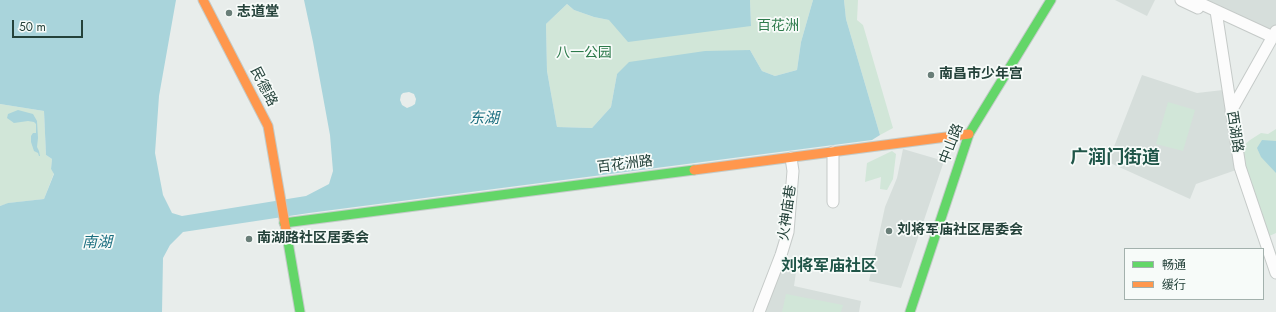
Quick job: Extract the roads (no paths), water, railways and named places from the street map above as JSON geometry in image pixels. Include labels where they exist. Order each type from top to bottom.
[{"type":"street","name":"民德路","points":[[203,0],[268,126],[284,223]]},
{"type":"street","name":"中山路","points":[[910,312],[969,134],[1051,0]]},
{"type":"street","points":[[1181,0],[1217,15],[1274,34],[1230,111]]},
{"type":"street","points":[[1193,0],[1217,15]]},
{"type":"street","name":"西湖路","points":[[1217,15],[1230,111],[1240,167],[1276,273]]},
{"type":"street","name":"百花洲路","points":[[284,223],[969,134]]},
{"type":"street","points":[[833,202],[834,152]]},
{"type":"street","name":"火神庙巷","points":[[758,312],[788,232],[793,171],[791,158]]},
{"type":"street","points":[[284,223],[300,312]]},
{"type":"water","name":"东湖","points":[[0,0],[176,0],[159,96],[155,153],[163,195],[172,213],[182,216],[306,196],[329,184],[333,171],[330,135],[304,0],[750,0],[751,26],[628,42],[609,20],[594,17],[574,10],[567,4],[546,24],[547,71],[557,127],[592,128],[611,107],[617,74],[629,62],[705,51],[750,50],[762,71],[775,76],[797,70],[801,42],[813,0],[844,0],[846,19],[880,135],[872,140],[309,213],[183,232],[170,245],[163,258],[162,312],[0,312],[0,206],[8,203],[44,199],[54,174],[51,169],[52,159],[46,155],[44,111],[0,104]],"holes":[[[409,92],[414,94],[416,99],[415,104],[407,108],[402,105],[400,100],[403,93]]]},
{"type":"water","points":[[18,110],[33,114],[37,121],[37,147],[40,156],[34,151],[31,142],[31,136],[33,133],[36,133],[36,124],[28,121],[14,123],[7,118],[8,114]]},
{"type":"water","points":[[1262,140],[1276,141],[1276,173],[1261,157],[1257,148]]},
{"type":"place","name":"志道堂","points":[[229,13]]},
{"type":"place","name":"南昌市少年宫","points":[[931,75]]},
{"type":"place","name":"刘将军庙社区居委会","points":[[889,231]]},
{"type":"place","name":"南湖路社区居委会","points":[[249,239]]},
{"type":"district","name":"广润门街道","points":[[1115,159]]},
{"type":"district","name":"刘将军庙社区","points":[[829,267]]},
{"type":"park label","name":"百花洲","points":[[778,27]]},
{"type":"park label","name":"八一公园","points":[[584,54]]},
{"type":"water label","name":"南湖","points":[[97,243]]}]
